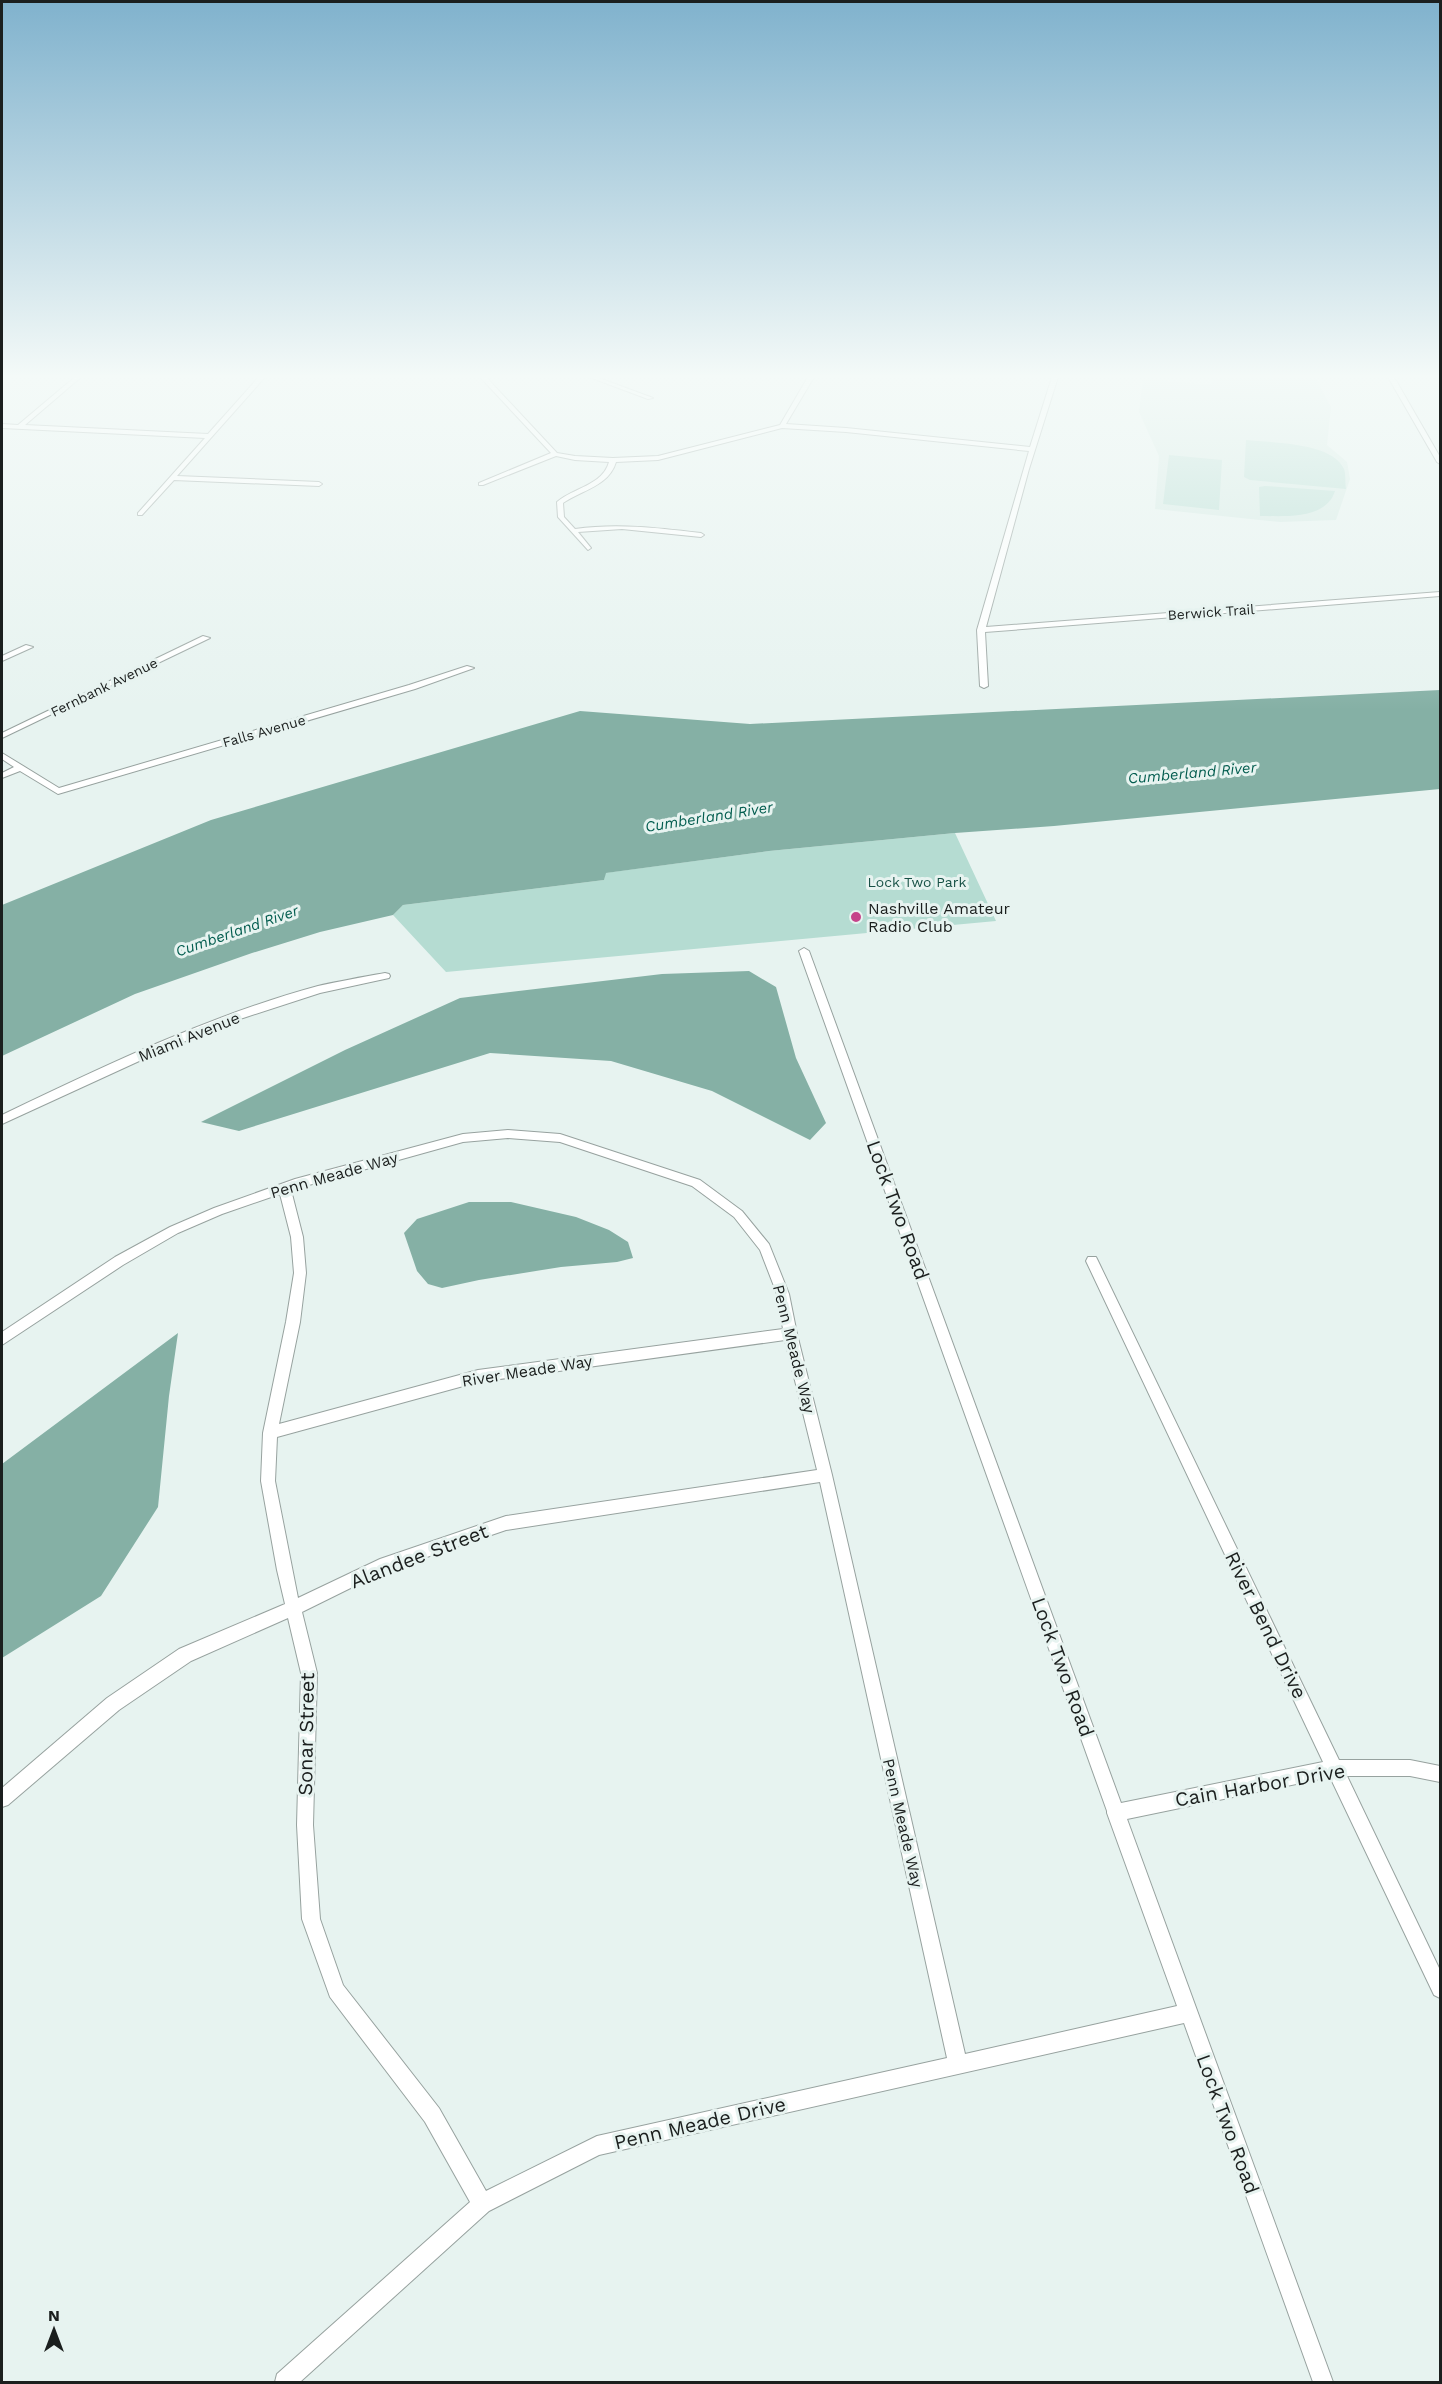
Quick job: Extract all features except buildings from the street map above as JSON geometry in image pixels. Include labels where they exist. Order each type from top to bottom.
[{"type":"street","points":[[140,514],[162,488]]},
{"type":"street","points":[[584,488],[560,502],[561,518],[588,548]]},
{"type":"street","points":[[984,686],[981,630],[1021,488]]},
{"type":"street","points":[[574,531],[624,526],[701,535]]},
{"type":"street","name":"Berwick Trail","points":[[981,630],[1440,594]]},
{"type":"street","name":"Fernbank Avenue","points":[[2,736],[207,638]]},
{"type":"street","points":[[2,659],[29,647]]},
{"type":"street","name":"Falls Avenue","points":[[19,768],[57,790],[470,668]]},
{"type":"street","points":[[2,756],[19,768],[2,777]]},
{"type":"street","name":"Lock Two Road","points":[[804,951],[1323,2382]]},
{"type":"street","name":"Miami Avenue","points":[[2,1120],[93,1076],[215,1024],[319,990],[385,976]]},
{"type":"street","name":"Penn Meade Way","points":[[2,1339],[119,1261],[174,1230],[218,1211],[284,1188],[463,1138],[508,1134],[560,1138],[696,1183],[738,1214],[765,1248],[783,1294],[790,1334],[825,1475],[958,2064]]},
{"type":"street","name":"Sonar Street","points":[[284,1188],[297,1237],[300,1273],[293,1322],[270,1432],[268,1481],[284,1570],[309,1673],[304,1825],[311,1919],[336,1991],[432,2115],[482,2204]]},
{"type":"street","name":"River Bend Drive","points":[[1092,1261],[1440,1989]]},
{"type":"street","name":"River Meade Way","points":[[270,1432],[478,1376],[790,1334]]},
{"type":"street","name":"Alandee Street","points":[[2,1799],[112,1704],[185,1655],[294,1608],[380,1566],[506,1523],[825,1475]]},
{"type":"street","name":"Cain Harbor Drive","points":[[1115,1813],[1335,1768],[1410,1768],[1440,1774]]},
{"type":"street","name":"Penn Meade Drive","points":[[285,2382],[482,2204],[597,2146],[1188,2013]]},
{"type":"shaded area","points":[[1157,488],[1347,488],[1336,520],[1280,522],[1155,509]]},
{"type":"green space","points":[[1165,488],[1220,488],[1219,510],[1163,504]]},
{"type":"green space","points":[[1259,488],[1335,491],[1323,507],[1314,512],[1292,516],[1260,516]]},
{"type":"green space","name":"Lock Two Park","points":[[955,833],[996,921],[446,972],[393,915],[403,905],[604,880],[605,873],[769,851]]},
{"type":"water","name":"Cumberland River","points":[[1440,690],[1440,789],[769,851],[606,873],[604,880],[403,905],[393,915],[320,932],[135,994],[2,1056],[2,905],[211,820],[580,711],[750,724]]},
{"type":"water","points":[[749,971],[776,987],[796,1058],[826,1123],[810,1140],[712,1091],[611,1061],[490,1053],[239,1131],[201,1122],[345,1050],[460,998],[662,974]]},
{"type":"water","points":[[469,1202],[511,1202],[576,1217],[609,1230],[628,1242],[633,1258],[617,1262],[561,1267],[442,1288],[428,1284],[417,1271],[404,1233],[417,1219]]},
{"type":"water","points":[[178,1333],[158,1507],[101,1596],[2,1658],[2,1464]]},
{"type":"place","name":"Nashville Amateur Radio Club","points":[[856,917]]}]
